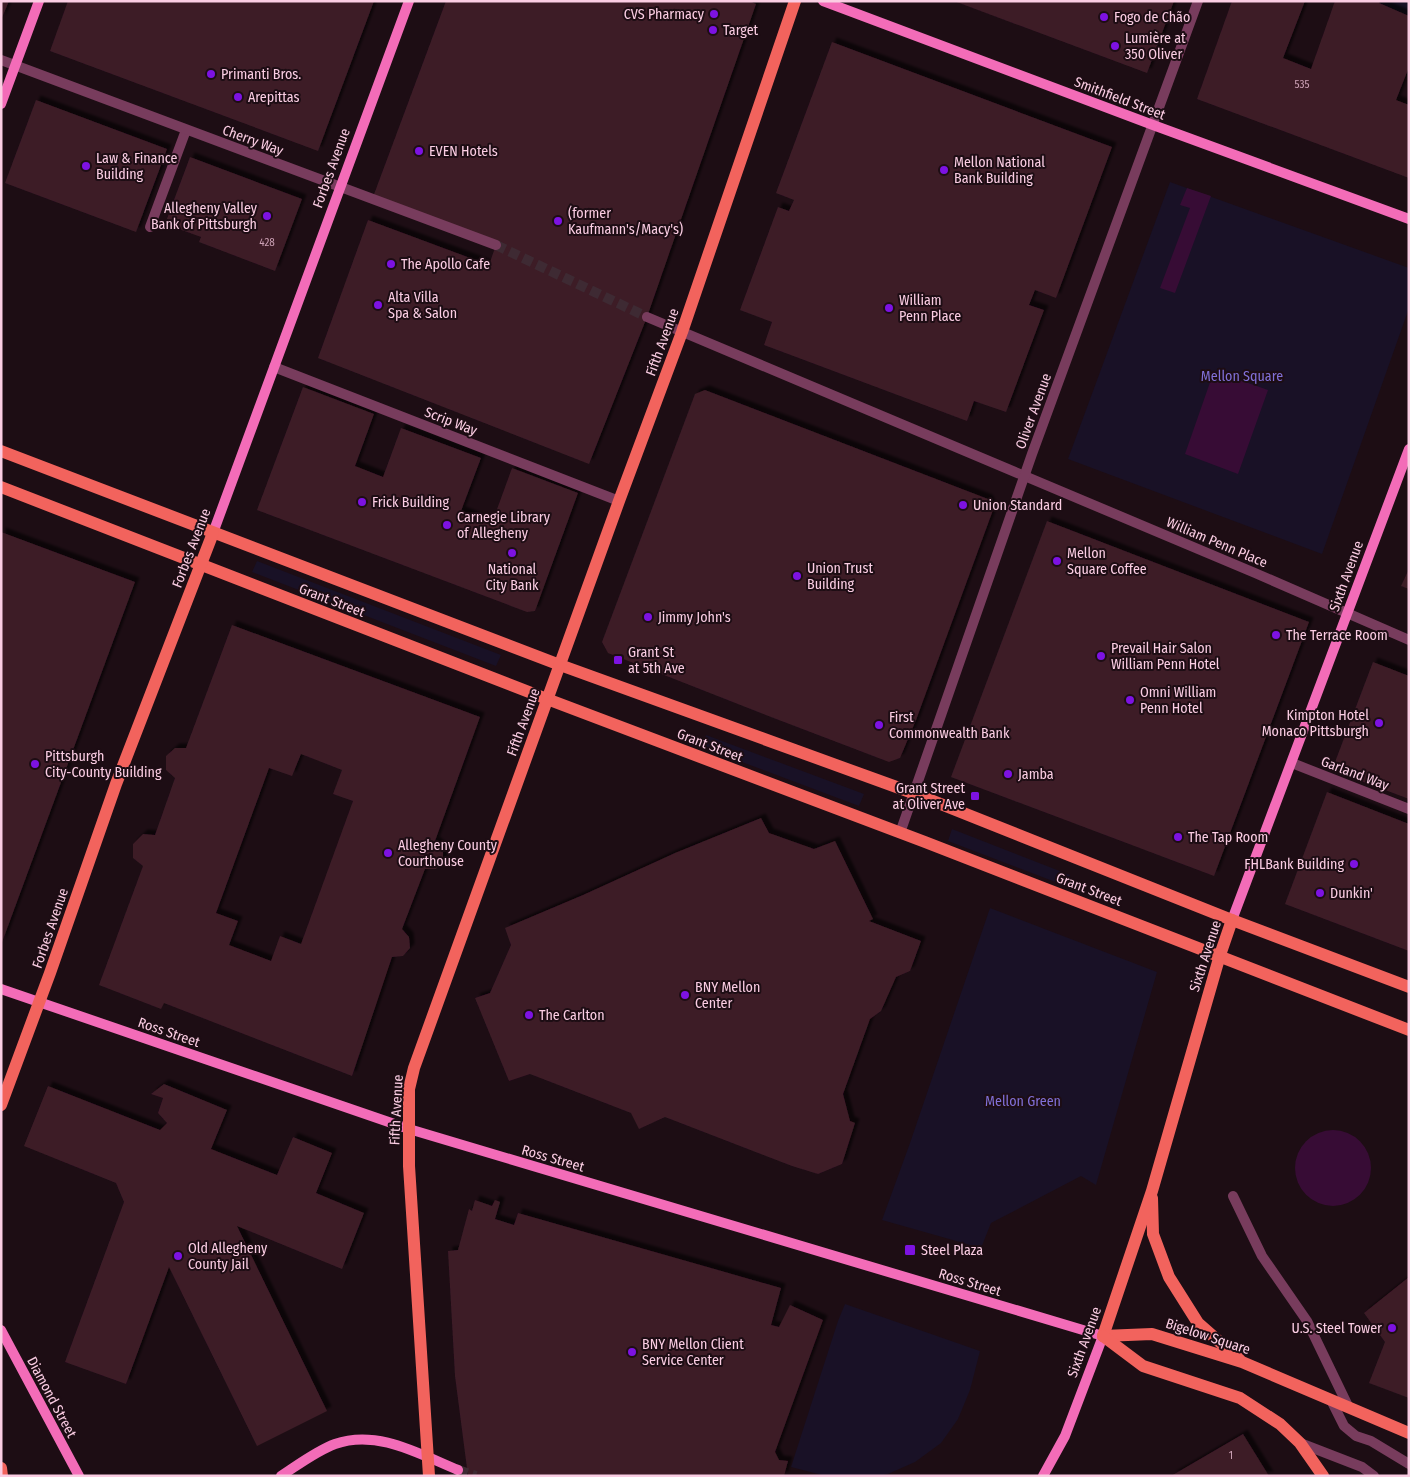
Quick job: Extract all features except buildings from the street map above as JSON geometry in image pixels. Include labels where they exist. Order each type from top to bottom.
[{"type":"main road","name":"Fifth Avenue","points":[[430,1476],[409,1166],[410,1089],[414,1068],[682,332],[795,1]]},
{"type":"main road","name":"Grant Street","points":[[1,451],[560,665],[913,793],[1409,988]]},
{"type":"main road","name":"Grant Street","points":[[1,487],[547,699],[1220,955],[1409,1030]]},
{"type":"main road","name":"Forbes Avenue","points":[[1,1105],[50,973],[116,784],[214,533]]},
{"type":"main road","name":"Sixth Avenue","points":[[1103,1336],[1152,1191],[1220,955],[1232,920]]},
{"type":"main road","points":[[1152,1191],[1153,1234],[1169,1277],[1198,1324],[1242,1362]]},
{"type":"main road","name":"Bigelow Square","points":[[1103,1336],[1152,1334],[1242,1362],[1409,1433]]},
{"type":"main road","points":[[1103,1336],[1143,1366],[1240,1398],[1280,1424],[1300,1443],[1323,1476]]},
{"type":"main road","points":[[1,1468],[2,1476]]},
{"type":"street","points":[[1,104],[39,1]]},
{"type":"street","name":"Forbes Avenue","points":[[214,533],[409,1]]},
{"type":"street","name":"Smithfield Street","points":[[823,1],[1153,125],[1409,218]]},
{"type":"street","name":"Oliver Avenue","points":[[900,833],[1024,476],[1198,1]]},
{"type":"street","name":"Cherry Way","points":[[1,60],[496,246]]},
{"type":"street","points":[[150,227],[186,130]]},
{"type":"street","points":[[647,317],[682,332]]},
{"type":"street","name":"William Penn Place","points":[[682,332],[1255,573],[1409,640]]},
{"type":"street","name":"Scrip Way","points":[[274,367],[619,501]]},
{"type":"street","name":"Sixth Avenue","points":[[1232,920],[1409,449]]},
{"type":"street","name":"Garland Way","points":[[1292,763],[1409,809]]},
{"type":"street","name":"Ross Street","points":[[1,989],[408,1130],[1103,1336]]},
{"type":"street","points":[[1234,1196],[1262,1256],[1307,1321],[1349,1408]]},
{"type":"street","name":"Diamond Street","points":[[1,1330],[79,1476]]},
{"type":"street","name":"Sixth Avenue","points":[[1043,1476],[1064,1436],[1103,1336]]},
{"type":"street","points":[[1331,1400],[1344,1426],[1356,1436],[1371,1441],[1409,1464]]},
{"type":"street","points":[[281,1476],[334,1444],[351,1440],[374,1440],[392,1443],[458,1470]]},
{"type":"street","points":[[1300,1443],[1362,1467],[1374,1476]]},
{"type":"green space","points":[[1380,1],[1409,1],[1409,16],[1379,3]]},
{"type":"green space","name":"Mellon Square","points":[[1170,182],[1409,268],[1409,308],[1322,554],[1068,459]]},
{"type":"green space","points":[[257,561],[501,655],[496,666],[252,572]]},
{"type":"green space","points":[[706,735],[864,794],[859,806],[702,747]]},
{"type":"green space","points":[[952,829],[1070,875],[1066,886],[948,841]]},
{"type":"green space","name":"Mellon Green","points":[[990,908],[1157,972],[1096,1185],[1081,1176],[991,1223],[981,1248],[882,1220]]},
{"type":"green space","points":[[845,1304],[980,1351],[970,1390],[958,1419],[941,1443],[915,1462],[888,1474],[879,1476],[826,1476],[791,1467]]},
{"type":"shaded area","points":[[1187,188],[1211,196],[1175,293],[1160,288],[1190,208],[1180,205]]},
{"type":"shaded area","points":[[1214,371],[1268,390],[1238,474],[1185,454]]},
{"type":"shaded area","points":[[1341,1130],[1354,1136],[1365,1147],[1371,1160],[1369,1183],[1354,1200],[1341,1206],[1325,1206],[1312,1200],[1297,1183],[1295,1160],[1301,1147],[1318,1132]]},
{"type":"tunnel","points":[[496,245],[647,317]]},
{"type":"tunnel","points":[[458,1470],[476,1476]]},
{"type":"place","name":"CVS Pharmacy","points":[[714,14]]},
{"type":"place","name":"Fogo de Chão","points":[[1104,17]]},
{"type":"place","name":"Target","points":[[713,30]]},
{"type":"place","name":"Lumière at 350 Oliver","points":[[1115,46]]},
{"type":"place","name":"Primanti Bros.","points":[[211,74]]},
{"type":"place","name":"Arepittas","points":[[238,97]]},
{"type":"place","name":"EVEN Hotels","points":[[419,151]]},
{"type":"place","name":"Law & Finance Building","points":[[86,166]]},
{"type":"place","name":"Mellon National Bank Building","points":[[944,170]]},
{"type":"place","name":"Allegheny Valley Bank of Pittsburgh","points":[[267,216]]},
{"type":"place","name":"(former Kaufmann's/Macy's)","points":[[558,221]]},
{"type":"place","name":"The Apollo Cafe","points":[[391,264]]},
{"type":"place","name":"Alta Villa Spa & Salon","points":[[378,305]]},
{"type":"place","name":"William Penn Place","points":[[889,308]]},
{"type":"place","name":"Frick Building","points":[[362,502]]},
{"type":"place","name":"Union Standard","points":[[963,505]]},
{"type":"place","name":"Carnegie Library of Allegheny","points":[[447,525]]},
{"type":"place","name":"National City Bank","points":[[512,553]]},
{"type":"place","name":"Mellon Square Coffee","points":[[1057,561]]},
{"type":"place","name":"Union Trust Building","points":[[797,576]]},
{"type":"place","name":"Jimmy John's","points":[[648,617]]},
{"type":"place","name":"The Terrace Room","points":[[1276,635]]},
{"type":"place","name":"Prevail Hair Salon William Penn Hotel","points":[[1101,656]]},
{"type":"place","name":"Grant St at 5th Ave","points":[[618,660]]},
{"type":"place","name":"Omni William Penn Hotel","points":[[1130,700]]},
{"type":"place","name":"Kimpton Hotel Monaco Pittsburgh","points":[[1379,723]]},
{"type":"place","name":"First Commonwealth Bank","points":[[879,725]]},
{"type":"place","name":"Pittsburgh City-County Building","points":[[35,764]]},
{"type":"place","name":"Jamba","points":[[1008,774]]},
{"type":"place","name":"Grant Street at Oliver Ave","points":[[975,796]]},
{"type":"place","name":"The Tap Room","points":[[1178,837]]},
{"type":"place","name":"Allegheny County Courthouse","points":[[388,853]]},
{"type":"place","name":"FHLBank Building","points":[[1354,864]]},
{"type":"place","name":"Dunkin'","points":[[1320,893]]},
{"type":"place","name":"BNY Mellon Center","points":[[685,995]]},
{"type":"place","name":"The Carlton","points":[[529,1015]]},
{"type":"place","name":"Steel Plaza","points":[[910,1250]]},
{"type":"place","name":"Old Allegheny County Jail","points":[[178,1256]]},
{"type":"place","name":"U.S. Steel Tower","points":[[1392,1328]]},
{"type":"place","name":"BNY Mellon Client Service Center","points":[[632,1352]]}]
